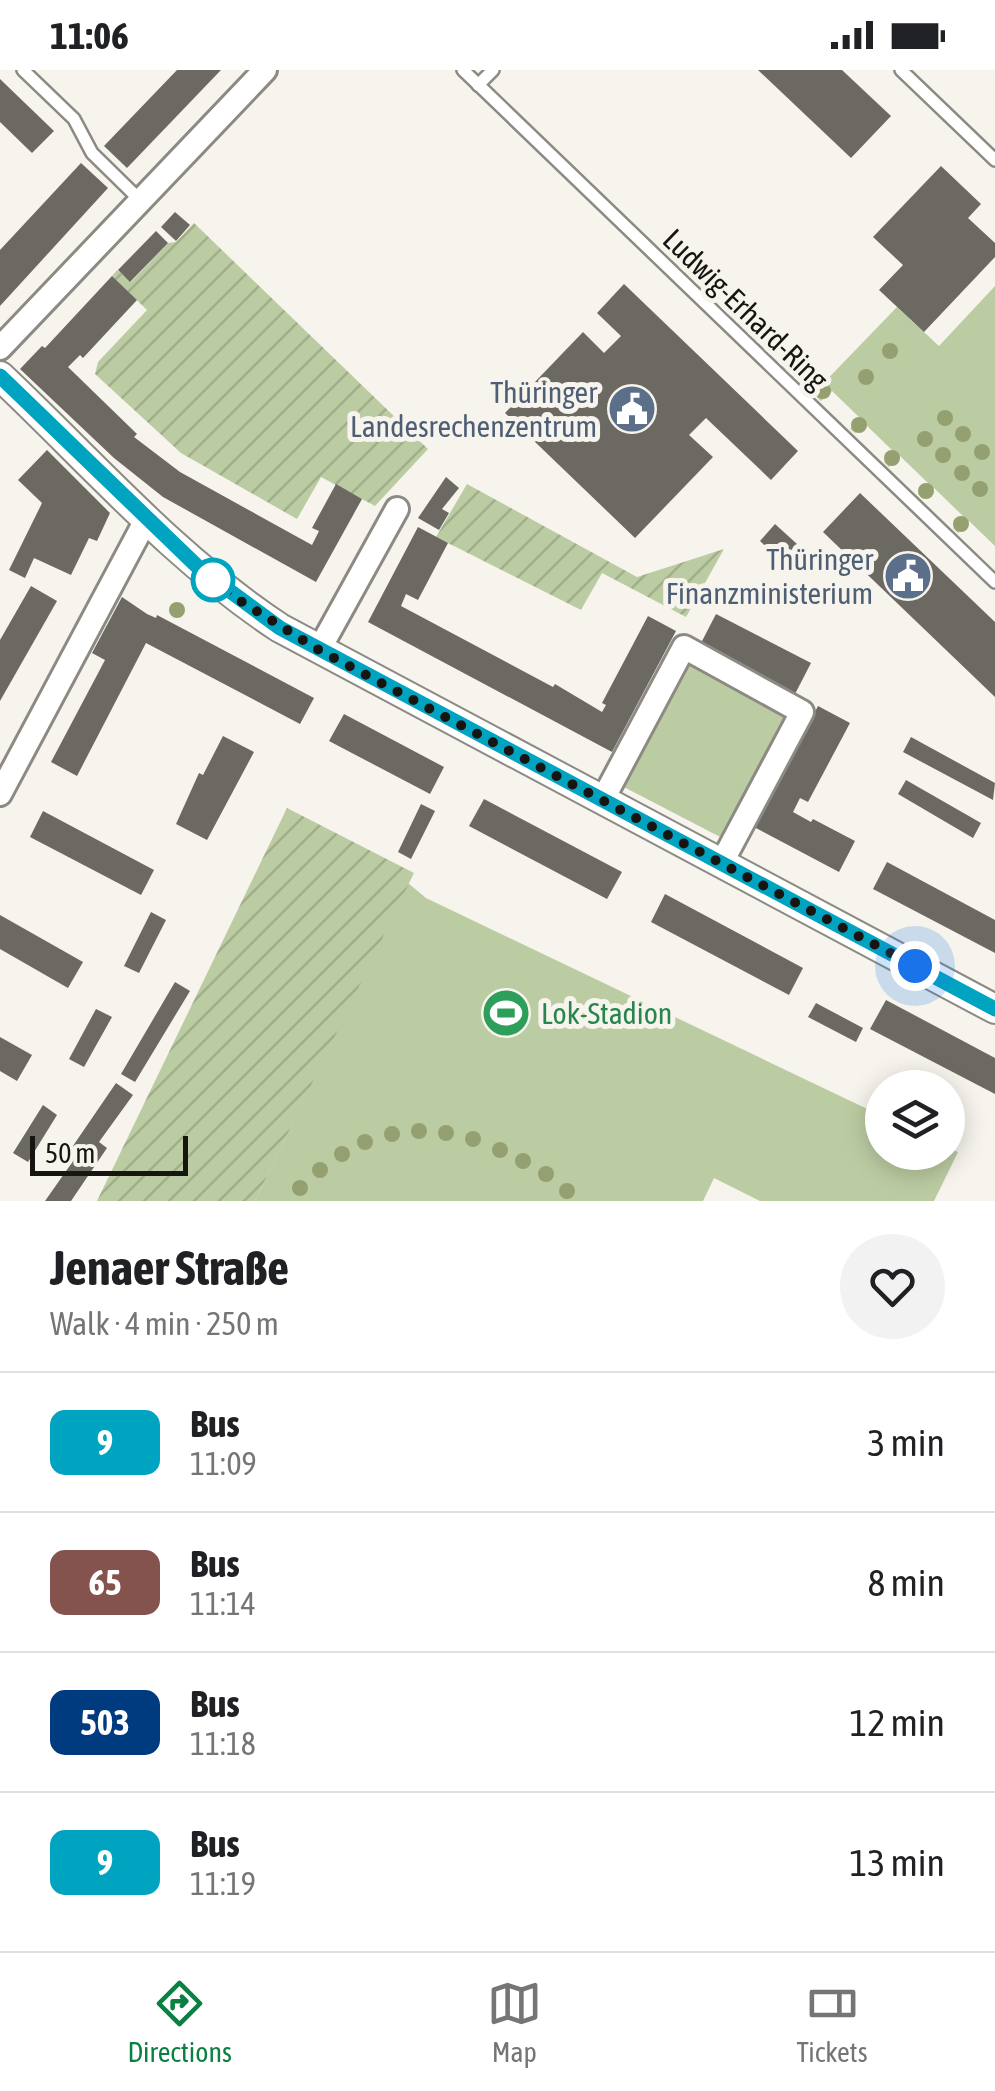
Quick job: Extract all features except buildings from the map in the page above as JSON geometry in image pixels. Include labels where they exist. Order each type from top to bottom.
[{"type":"street","points":[[0,348],[266,70]]},
{"type":"street","points":[[0,376],[227,592],[319,650],[995,1009]]},
{"type":"street","points":[[319,650],[397,510]]},
{"type":"street","points":[[0,794],[147,518]]},
{"type":"street","points":[[602,801],[684,647],[802,712],[721,864]]},
{"type":"lane","points":[[23,70],[74,118],[92,153],[142,202]]},
{"type":"lane","name":"Ludwig-Erhard-Ring","points":[[463,70],[995,582]]},
{"type":"lane","points":[[478,85],[493,70]]},
{"type":"lane","points":[[900,70],[995,160]]},
{"type":"green space","points":[[194,223],[428,449],[375,506],[321,477],[297,519],[181,453],[95,374],[98,362],[147,310],[112,276],[117,270],[131,282],[168,243],[176,242]]},
{"type":"green space","points":[[995,286],[995,546],[969,521],[958,533],[953,528],[963,516],[934,488],[923,499],[918,494],[928,483],[900,456],[889,467],[884,462],[893,451],[865,424],[855,433],[850,429],[860,418],[832,391],[821,401],[813,394],[897,307],[939,346]]},
{"type":"green space","points":[[467,484],[637,577],[724,549],[686,617],[602,573],[581,610],[436,537]]},
{"type":"green space","points":[[685,661],[789,716],[724,839],[620,785]]},
{"type":"green space","points":[[287,808],[414,873],[255,1201],[97,1201]]},
{"type":"green space","name":"Lok-Stadion","points":[[408,883],[426,898],[865,1108],[865,1170],[949,1170],[934,1201],[760,1201],[714,1178],[703,1201],[255,1201]]},
{"type":"bus line","name":"9","points":[[0,376],[200,569],[280,628],[995,1009]]},
{"type":"place","name":"Thüringer Landesrechenzentrum","points":[[632,409]]},
{"type":"place","name":"Thüringer Finanzministerium","points":[[908,576]]},
{"type":"place","name":"Lok-Stadion","points":[[506,1013]]},
{"type":"route","points":[[213,580],[280,628],[319,650],[915,966]]}]
